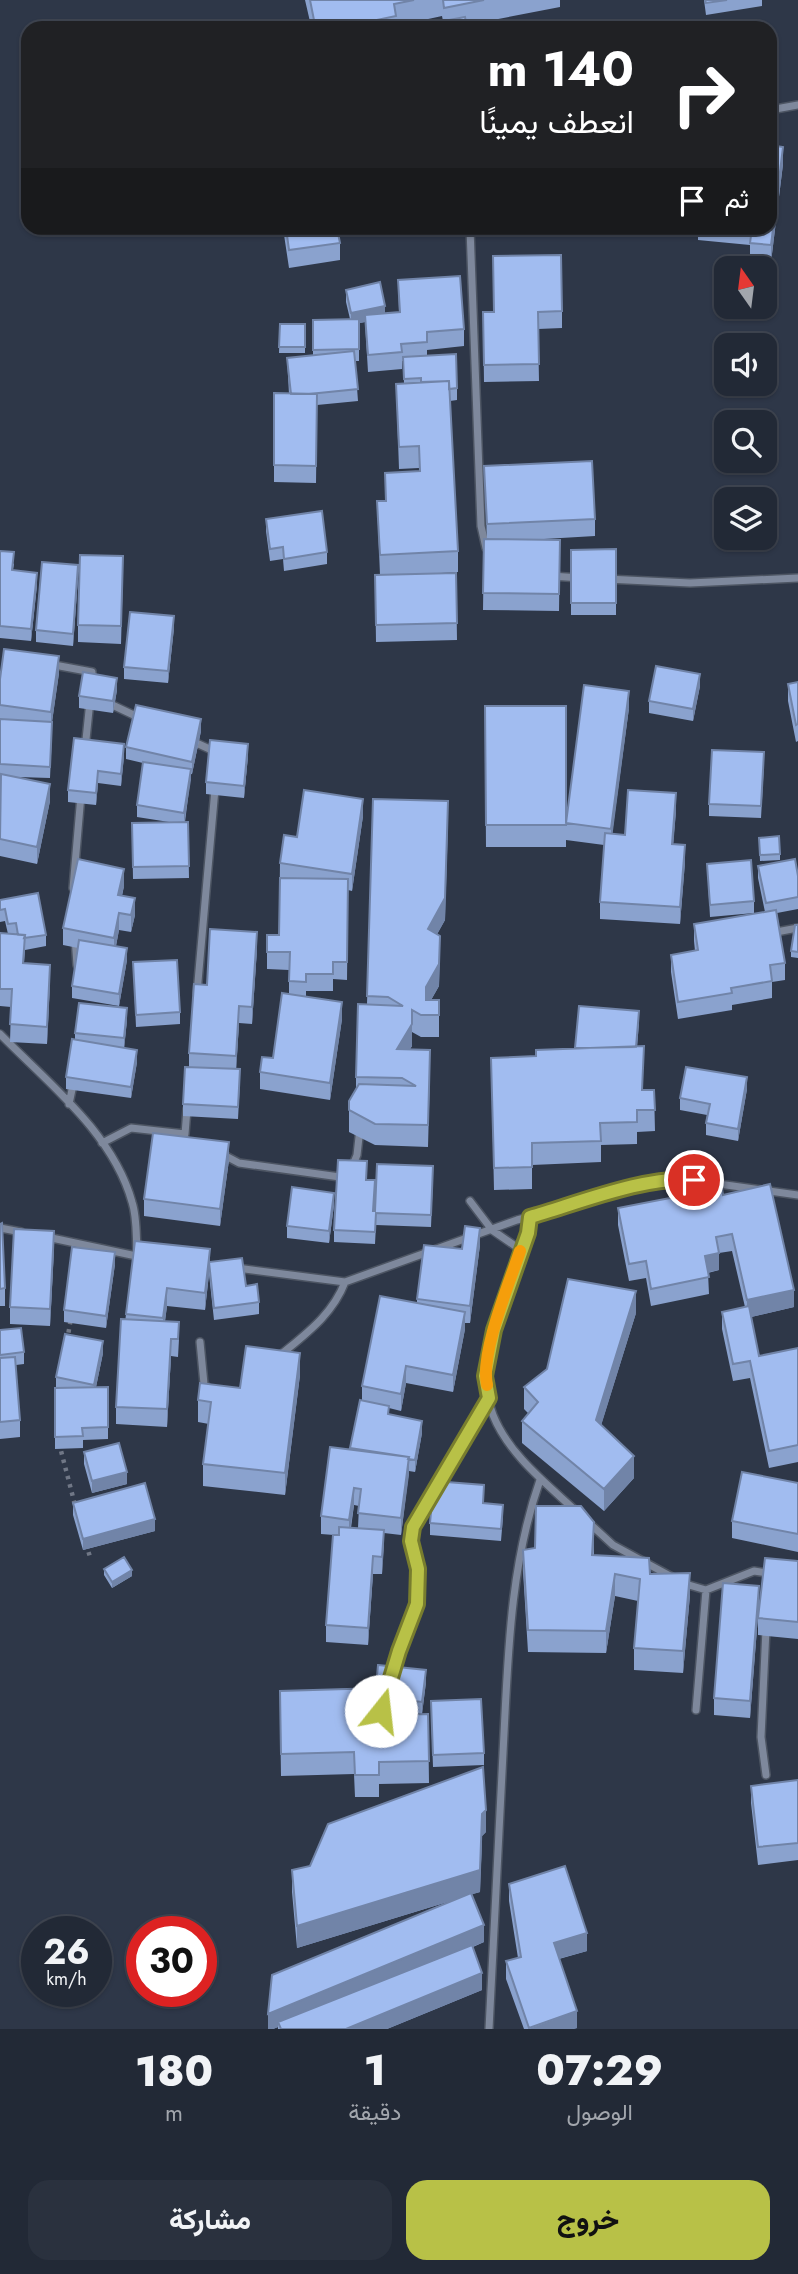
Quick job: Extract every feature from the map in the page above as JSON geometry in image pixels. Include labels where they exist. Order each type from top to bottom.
[{"type":"street","points":[[777,109],[798,105]]},
{"type":"street","points":[[470,235],[481,526],[489,562]]},
{"type":"street","points":[[544,576],[690,583],[798,578]]},
{"type":"street","points":[[40,663],[93,672],[84,765]]},
{"type":"street","points":[[90,695],[153,724]]},
{"type":"street","points":[[179,735],[216,752],[216,766]]},
{"type":"street","points":[[71,904],[83,778]]},
{"type":"street","points":[[197,999],[215,780]]},
{"type":"street","points":[[757,935],[798,928]]},
{"type":"street","points":[[74,929],[79,981]]},
{"type":"street","points":[[0,1034],[69,1104],[111,1155],[133,1203],[137,1256]]},
{"type":"street","points":[[69,1104],[77,1068]]},
{"type":"street","points":[[185,1134],[188,1093]]},
{"type":"street","points":[[217,1152],[239,1163],[348,1178],[357,1155],[361,1114]]},
{"type":"street","points":[[102,1143],[131,1128],[185,1134],[195,1140]]},
{"type":"street","points":[[231,1267],[345,1282],[530,1217],[675,1178],[798,1195]]},
{"type":"street","points":[[470,1201],[492,1230],[521,1250]]},
{"type":"street","points":[[530,1217],[494,1330],[485,1376],[493,1415],[540,1480],[613,1545],[690,1587],[706,1590],[754,1571],[786,1575]]},
{"type":"street","points":[[0,1228],[151,1258]]},
{"type":"street","points":[[273,1361],[326,1316],[338,1299],[345,1282]]},
{"type":"street","points":[[200,1342],[204,1384],[218,1399]]},
{"type":"street","points":[[388,1687],[417,1604],[418,1569],[411,1541],[413,1527],[489,1398]]},
{"type":"street","points":[[489,2029],[508,1645],[517,1562],[525,1522],[540,1480]]},
{"type":"street","points":[[770,1584],[774,1574]]},
{"type":"street","points":[[696,1710],[706,1590]]},
{"type":"street","points":[[766,1621],[761,1737],[766,1775]]},
{"type":"path","points":[[65,1349],[72,1310]]},
{"type":"path","points":[[58,1436],[76,1508]]},
{"type":"path","points":[[83,1534],[91,1560]]},
{"type":"building","points":[[310,0],[414,0],[394,4],[396,16],[372,21],[314,21]]},
{"type":"building","points":[[443,0],[484,0],[444,8]]},
{"type":"building","points":[[705,0],[727,0],[706,3]]},
{"type":"building","points":[[465,17],[466,21],[444,21]]},
{"type":"building","points":[[777,146],[783,147],[777,196]]},
{"type":"building","points":[[287,235],[338,235],[340,243],[289,250]]},
{"type":"building","points":[[751,235],[772,235],[771,245],[750,243]]},
{"type":"building","points":[[561,255],[562,311],[538,312],[539,364],[484,365],[483,312],[494,312],[493,256]]},
{"type":"building","points":[[460,276],[464,329],[427,332],[427,342],[401,344],[402,352],[368,355],[365,315],[400,312],[398,280]]},
{"type":"building","points":[[380,282],[385,306],[351,313],[346,290]]},
{"type":"building","points":[[359,319],[359,349],[313,350],[313,320]]},
{"type":"building","points":[[280,324],[305,324],[305,347],[279,347]]},
{"type":"building","points":[[354,351],[358,389],[291,394],[287,358]]},
{"type":"building","points":[[456,354],[457,388],[449,389],[449,381],[421,382],[421,378],[404,379],[403,357]]},
{"type":"building","points":[[449,381],[458,551],[380,555],[377,501],[386,501],[385,473],[420,471],[419,446],[399,447],[396,384]]},
{"type":"building","points":[[274,393],[317,394],[316,466],[274,465]]},
{"type":"building","points":[[592,461],[595,519],[487,524],[484,466]]},
{"type":"building","points":[[322,511],[327,552],[284,559],[283,547],[270,549],[266,519]]},
{"type":"building","points":[[484,539],[560,540],[559,594],[483,593]]},
{"type":"building","points":[[616,549],[616,603],[571,603],[571,550]]},
{"type":"building","points":[[0,551],[14,552],[12,570],[37,573],[31,629],[0,626]]},
{"type":"building","points":[[80,555],[123,556],[121,626],[78,625]]},
{"type":"building","points":[[42,562],[78,565],[73,634],[36,630]]},
{"type":"building","points":[[456,573],[457,623],[376,625],[375,575]]},
{"type":"building","points":[[130,612],[174,616],[168,671],[124,667]]},
{"type":"building","points":[[4,649],[59,656],[51,712],[0,705]]},
{"type":"building","points":[[656,666],[700,674],[693,709],[649,701]]},
{"type":"building","points":[[83,672],[117,678],[113,701],[79,696]]},
{"type":"building","points":[[798,682],[798,724],[796,725],[788,684]]},
{"type":"building","points":[[584,685],[629,691],[611,829],[566,823]]},
{"type":"building","points":[[136,705],[201,719],[192,762],[126,747]]},
{"type":"building","points":[[485,706],[566,706],[566,825],[486,825]]},
{"type":"building","points":[[0,719],[52,722],[50,767],[0,764]]},
{"type":"building","points":[[74,738],[124,744],[121,774],[98,771],[96,793],[68,790]]},
{"type":"building","points":[[210,740],[248,744],[244,786],[206,782]]},
{"type":"building","points":[[712,750],[764,752],[761,806],[709,804]]},
{"type":"building","points":[[143,762],[191,769],[184,813],[137,805]]},
{"type":"building","points":[[1,774],[50,784],[37,847],[0,839]]},
{"type":"building","points":[[304,790],[363,799],[352,874],[280,863],[284,835],[297,837]]},
{"type":"building","points":[[628,790],[676,793],[672,844],[685,845],[680,907],[600,902],[605,833],[625,835]]},
{"type":"building","points":[[373,799],[448,801],[445,898],[428,929],[440,936],[439,964],[426,987],[426,1000],[439,1000],[439,1015],[421,1015],[412,1010],[412,1024],[397,1049],[430,1050],[428,1125],[375,1124],[349,1110],[349,1101],[359,1084],[416,1086],[402,1078],[356,1077],[358,1004],[403,1006],[388,997],[367,996]]},
{"type":"building","points":[[188,822],[189,866],[133,867],[132,823]]},
{"type":"building","points":[[779,836],[780,854],[760,855],[759,838]]},
{"type":"building","points":[[78,859],[124,869],[118,895],[135,898],[131,915],[119,913],[114,938],[63,928]]},
{"type":"building","points":[[795,859],[798,897],[766,903],[758,866]]},
{"type":"building","points":[[751,860],[754,901],[710,905],[707,864]]},
{"type":"building","points":[[280,878],[348,879],[347,962],[333,962],[333,974],[306,974],[306,982],[289,981],[290,952],[267,952],[267,935],[279,935]]},
{"type":"building","points":[[38,893],[46,935],[24,938],[25,935],[18,935],[16,923],[8,924],[5,909],[0,910],[0,900]]},
{"type":"building","points":[[776,910],[785,963],[770,965],[772,981],[731,988],[732,993],[678,1002],[671,955],[698,950],[694,924]]},
{"type":"building","points":[[795,925],[798,925],[798,952],[791,951]]},
{"type":"building","points":[[210,929],[257,932],[252,1007],[239,1006],[236,1056],[189,1053],[194,984],[207,985]]},
{"type":"building","points":[[0,933],[25,935],[23,963],[50,965],[47,1027],[10,1024],[12,989],[0,989]]},
{"type":"building","points":[[79,940],[127,948],[119,994],[72,986]]},
{"type":"building","points":[[177,960],[180,1012],[136,1015],[133,962]]},
{"type":"building","points":[[282,993],[342,1002],[330,1083],[260,1072],[262,1057],[273,1058]]},
{"type":"building","points":[[79,1003],[127,1008],[124,1038],[75,1033]]},
{"type":"building","points":[[579,1006],[639,1011],[636,1047],[575,1048]]},
{"type":"building","points":[[72,1039],[137,1050],[131,1087],[66,1077]]},
{"type":"building","points":[[644,1046],[642,1090],[654,1090],[655,1110],[637,1110],[637,1122],[600,1123],[601,1141],[532,1143],[532,1167],[494,1168],[491,1058],[536,1056],[536,1050]]},
{"type":"building","points":[[185,1067],[240,1069],[238,1107],[183,1104]]},
{"type":"building","points":[[686,1067],[747,1077],[738,1129],[706,1123],[710,1104],[680,1098]]},
{"type":"building","points":[[153,1133],[229,1142],[220,1209],[144,1199]]},
{"type":"building","points":[[338,1160],[367,1161],[366,1180],[375,1180],[373,1211],[377,1164],[433,1166],[431,1215],[376,1213],[375,1232],[334,1230]]},
{"type":"building","points":[[770,1184],[794,1290],[747,1300],[732,1234],[716,1237],[719,1253],[705,1256],[709,1277],[651,1289],[646,1261],[629,1264],[618,1208],[722,1188],[723,1195]]},
{"type":"building","points":[[292,1187],[334,1193],[329,1231],[287,1226]]},
{"type":"building","points":[[2,1223],[5,1288],[0,1289],[0,1224]]},
{"type":"building","points":[[465,1226],[480,1228],[470,1306],[417,1299],[424,1245],[462,1249]]},
{"type":"building","points":[[14,1229],[54,1231],[50,1309],[10,1307]]},
{"type":"building","points":[[135,1241],[210,1249],[205,1293],[167,1288],[163,1318],[126,1314]]},
{"type":"building","points":[[72,1247],[115,1252],[106,1316],[64,1310]]},
{"type":"building","points":[[242,1258],[246,1286],[257,1284],[259,1302],[214,1308],[209,1262]]},
{"type":"building","points":[[568,1279],[636,1291],[596,1420],[634,1456],[604,1489],[522,1421],[538,1402],[524,1387],[547,1369]]},
{"type":"building","points":[[380,1296],[465,1312],[453,1375],[406,1366],[401,1394],[362,1386]]},
{"type":"building","points":[[749,1306],[759,1356],[798,1348],[798,1445],[769,1451],[750,1361],[733,1364],[722,1312]]},
{"type":"building","points":[[121,1319],[179,1322],[178,1339],[171,1339],[167,1409],[116,1407]]},
{"type":"building","points":[[21,1328],[24,1352],[0,1355],[0,1330]]},
{"type":"building","points":[[65,1334],[103,1341],[94,1385],[56,1377]]},
{"type":"building","points":[[246,1346],[300,1353],[285,1473],[203,1464],[211,1402],[198,1400],[200,1383],[240,1388]]},
{"type":"building","points":[[15,1357],[20,1420],[0,1422],[0,1358]]},
{"type":"building","points":[[108,1387],[108,1427],[82,1428],[83,1436],[55,1437],[55,1388]]},
{"type":"building","points":[[360,1400],[389,1406],[388,1414],[422,1421],[415,1460],[350,1448]]},
{"type":"building","points":[[119,1443],[127,1472],[92,1481],[84,1452]]},
{"type":"building","points":[[330,1447],[409,1457],[401,1518],[358,1513],[361,1489],[354,1488],[349,1520],[321,1516]]},
{"type":"building","points":[[742,1472],[798,1483],[798,1534],[732,1521]]},
{"type":"building","points":[[434,1481],[484,1485],[483,1503],[503,1505],[501,1529],[430,1523]]},
{"type":"building","points":[[145,1483],[155,1519],[83,1539],[73,1503]]},
{"type":"building","points":[[536,1506],[581,1506],[594,1522],[592,1555],[649,1558],[650,1574],[690,1573],[683,1651],[634,1648],[640,1579],[615,1574],[606,1631],[528,1630],[523,1550],[535,1548]]},
{"type":"building","points":[[339,1527],[384,1530],[382,1557],[373,1556],[368,1628],[326,1625],[333,1535],[339,1535]]},
{"type":"building","points":[[124,1557],[132,1570],[112,1582],[104,1569]]},
{"type":"building","points":[[765,1558],[798,1561],[798,1622],[758,1618]]},
{"type":"building","points":[[723,1583],[759,1586],[750,1701],[714,1698]]},
{"type":"building","points":[[378,1665],[426,1670],[422,1702],[380,1697],[380,1688],[376,1688]]},
{"type":"building","points":[[380,1688],[381,1715],[428,1714],[429,1761],[379,1762],[379,1775],[355,1775],[354,1752],[281,1754],[280,1691]]},
{"type":"building","points":[[481,1699],[484,1753],[433,1755],[431,1701]]},
{"type":"building","points":[[483,1767],[486,1810],[482,1814],[480,1870],[297,1926],[292,1870],[310,1866],[328,1824]]},
{"type":"building","points":[[798,1780],[798,1843],[758,1847],[751,1786]]},
{"type":"building","points":[[565,1866],[587,1933],[554,1943],[577,2011],[529,2028],[506,1961],[521,1957],[509,1884]]},
{"type":"building","points":[[471,1893],[484,1925],[268,2014],[272,1975]]},
{"type":"building","points":[[472,1945],[482,1973],[346,2029],[281,2029],[278,2022]]},
{"type":"slow traffic","points":[[487,1385],[485,1376],[494,1330],[520,1251]]},
{"type":"route","points":[[381,1711],[417,1604],[419,1587],[411,1541],[413,1527],[489,1398],[485,1376],[494,1330],[528,1233],[530,1217],[652,1182],[675,1178],[694,1180]]}]
